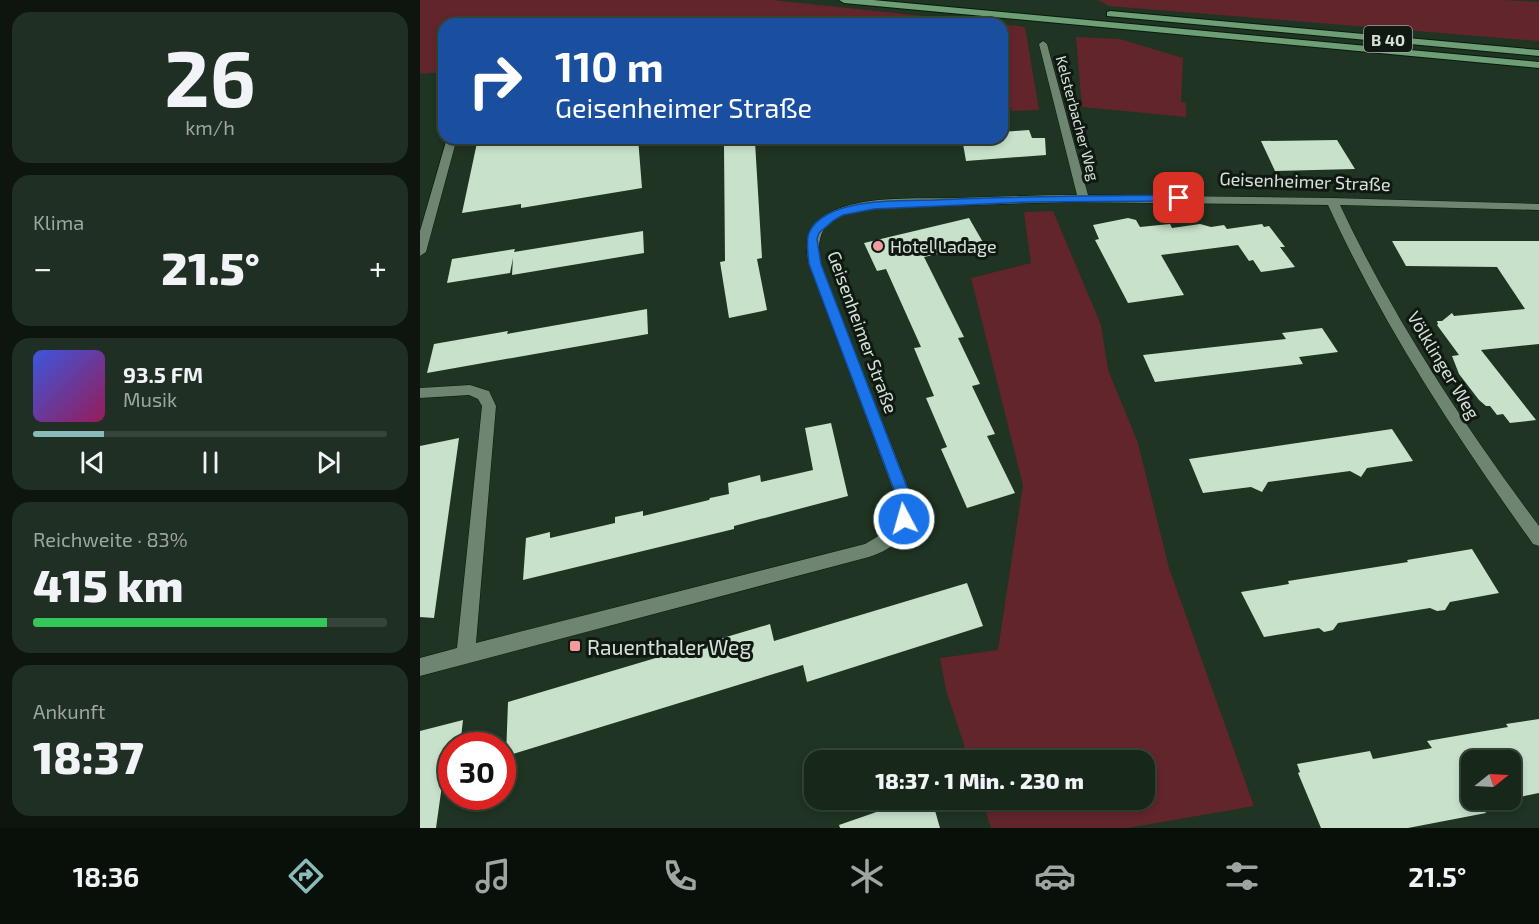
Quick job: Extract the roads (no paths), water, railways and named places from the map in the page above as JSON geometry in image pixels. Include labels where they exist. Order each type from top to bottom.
[{"type":"highway","name":"B 40","points":[[844,0],[1539,65]]},
{"type":"highway","name":"B 40","points":[[955,0],[1539,52]]},
{"type":"street","name":"Kelsterbacher Weg","points":[[1043,44],[1083,198]]},
{"type":"street","points":[[420,252],[450,144]]},
{"type":"street","name":"Geisenheimer Straße","points":[[420,667],[869,550],[892,537],[904,519],[903,495],[815,264],[811,239],[815,231],[830,217],[857,208],[896,204],[1083,198],[1227,198],[1539,207]]},
{"type":"street","name":"Völklinger Weg","points":[[1332,201],[1352,246],[1425,375],[1469,444],[1539,539]]},
{"type":"street","points":[[420,393],[470,390],[484,395],[489,406],[466,654]]},
{"type":"place","name":"Hotel Ladage","points":[[878,246]]},
{"type":"place","name":"Rauenthaler Weg","points":[[575,646]]}]
